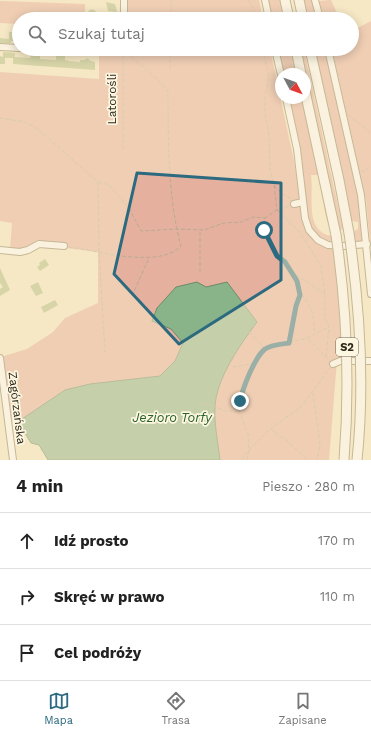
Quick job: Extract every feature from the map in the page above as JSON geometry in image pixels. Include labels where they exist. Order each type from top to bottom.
[{"type":"highway","points":[[285,0],[288,12]]},
{"type":"highway","points":[[299,0],[302,12]]},
{"type":"highway","points":[[297,56],[300,68]]},
{"type":"highway","name":"S2","points":[[312,56],[340,180],[355,274],[361,346],[361,392],[357,460]]},
{"type":"highway","name":"S2","points":[[308,104],[336,235],[343,290],[347,342],[347,412],[344,460]]},
{"type":"street","points":[[124,0],[124,12]]},
{"type":"street","points":[[265,0],[268,12]]},
{"type":"street","points":[[315,0],[318,12]]},
{"type":"street","points":[[0,47],[12,48]]},
{"type":"street","points":[[277,56],[279,68]]},
{"type":"street","points":[[330,56],[357,174],[367,244],[371,294]]},
{"type":"street","points":[[287,104],[300,166],[307,227],[318,240],[336,246],[367,244]]},
{"type":"street","points":[[294,204],[304,202]]},
{"type":"street","points":[[0,250],[20,252],[28,250],[39,244],[64,246]]},
{"type":"street","name":"Zagórzańska","points":[[0,358],[13,460]]},
{"type":"street","points":[[333,364],[340,361],[371,361]]},
{"type":"path","points":[[171,0],[171,12]]},
{"type":"path","points":[[248,0],[256,12]]},
{"type":"path","name":"Latorośli","points":[[124,56],[124,148]]},
{"type":"path","points":[[64,246],[99,251],[120,257],[136,256],[148,258],[166,255],[178,250],[182,246],[176,229],[168,122],[168,91],[157,78],[130,56]]},
{"type":"path","points":[[170,56],[170,69]]},
{"type":"path","points":[[264,56],[269,75],[265,98],[265,113],[269,135],[270,171],[274,184],[277,210],[299,231],[321,266],[325,294],[325,319],[329,327],[326,357],[307,338]]},
{"type":"path","points":[[343,113],[349,115],[371,133]]},
{"type":"path","points":[[0,118],[25,122],[38,129],[98,182],[109,185],[129,208],[141,231],[176,229],[200,230],[224,223],[241,222],[253,217],[265,218],[277,210],[294,204],[291,199],[280,192],[274,184]]},
{"type":"path","points":[[357,174],[371,167]]},
{"type":"path","points":[[98,182],[99,251],[105,352]]},
{"type":"path","points":[[265,218],[264,230],[269,243],[277,256],[285,262],[297,281],[300,295],[296,306],[289,343]]},
{"type":"path","points":[[200,230],[200,272]]},
{"type":"path","points":[[132,296],[148,258]]},
{"type":"path","points":[[289,270],[325,294]]},
{"type":"path","points":[[300,295],[306,299],[313,317],[315,325],[314,334]]},
{"type":"path","points":[[247,460],[249,450],[248,434],[239,411],[243,390],[256,363],[265,349],[307,338],[329,327]]},
{"type":"path","points":[[249,332],[265,349]]},
{"type":"path","points":[[232,367],[256,363]]},
{"type":"path","points":[[242,460],[249,450],[270,429],[301,407],[312,392],[313,388],[333,364]]},
{"type":"path","points":[[312,392],[320,444],[317,460]]},
{"type":"path","points":[[201,402],[225,411],[239,411]]},
{"type":"path","points":[[270,429],[288,442],[308,460]]},
{"type":"highlighted area","points":[[137,173],[281,183],[281,280],[179,344],[114,274]]},
{"type":"shaded area","points":[[121,0],[259,0],[262,12],[121,12]]},
{"type":"shaded area","points":[[267,0],[280,0],[283,12],[270,12]]},
{"type":"shaded area","points":[[304,0],[312,0],[316,12],[307,12]]},
{"type":"shaded area","points":[[331,0],[337,12],[322,12],[319,1]]},
{"type":"shaded area","points":[[0,1],[85,4],[85,12],[12,12],[12,24],[0,23]]},
{"type":"shaded area","points":[[371,21],[371,251],[366,201],[334,56],[359,56],[359,27]]},
{"type":"shaded area","points":[[99,56],[271,56],[275,72],[275,104],[282,104],[295,166],[303,223],[308,233],[314,240],[322,245],[333,247],[340,310],[341,358],[337,360],[329,460],[48,460],[39,445],[31,443],[20,425],[22,419],[20,414],[11,419],[1,357],[27,349],[53,332],[65,318],[98,303],[98,252],[66,248],[66,245],[35,242],[25,250],[10,249],[12,223],[0,221],[0,72],[99,79]]},
{"type":"shaded area","points":[[279,56],[293,56],[296,68],[282,68]]},
{"type":"shaded area","points":[[303,56],[306,56],[308,68],[305,68]]},
{"type":"shaded area","points":[[317,56],[328,56],[360,199],[364,240],[362,241],[355,242],[353,232],[358,229],[358,222],[351,221],[347,194]]},
{"type":"shaded area","points":[[311,81],[343,229],[340,230],[311,95]]},
{"type":"shaded area","points":[[289,104],[303,104],[329,223],[326,217],[318,175],[311,175],[312,212],[317,227],[323,233],[331,236],[332,243],[325,241],[314,234],[308,223],[302,165]]},
{"type":"water","name":"Jezioro Torfy","points":[[197,282],[206,287],[227,282],[257,322],[243,341],[230,363],[224,374],[216,396],[215,420],[220,460],[48,460],[39,445],[31,443],[20,425],[22,419],[65,390],[90,384],[160,376],[175,361],[183,343],[171,329],[152,321],[157,308],[176,287]]},
{"type":"building","points":[[106,2],[115,4],[117,12],[108,11]]},
{"type":"building","points":[[90,10],[96,12],[88,12]]},
{"type":"building","points":[[9,32],[12,32],[11,43],[0,43],[0,38],[9,39]]},
{"type":"building","points":[[3,52],[12,53],[12,56],[15,57],[30,58],[30,56],[40,56],[40,59],[56,60],[56,56],[65,56],[65,60],[80,62],[80,60],[85,60],[87,58],[95,62],[95,70],[13,64],[13,58],[5,58],[5,64],[0,64],[0,56],[3,57]]},
{"type":"building","points":[[45,259],[49,265],[40,271],[37,267],[40,265],[39,263]]},
{"type":"building","points":[[0,268],[10,290],[0,296],[0,289],[3,287],[0,283]]},
{"type":"building","points":[[38,282],[43,293],[36,296],[30,286]]},
{"type":"building","points":[[55,300],[58,305],[44,313],[41,307]]},
{"type":"route","points":[[240,401],[243,390],[260,354],[265,349],[270,347],[289,343],[296,306],[300,295],[297,281],[285,262],[277,256],[269,243],[268,237],[264,230]]}]
